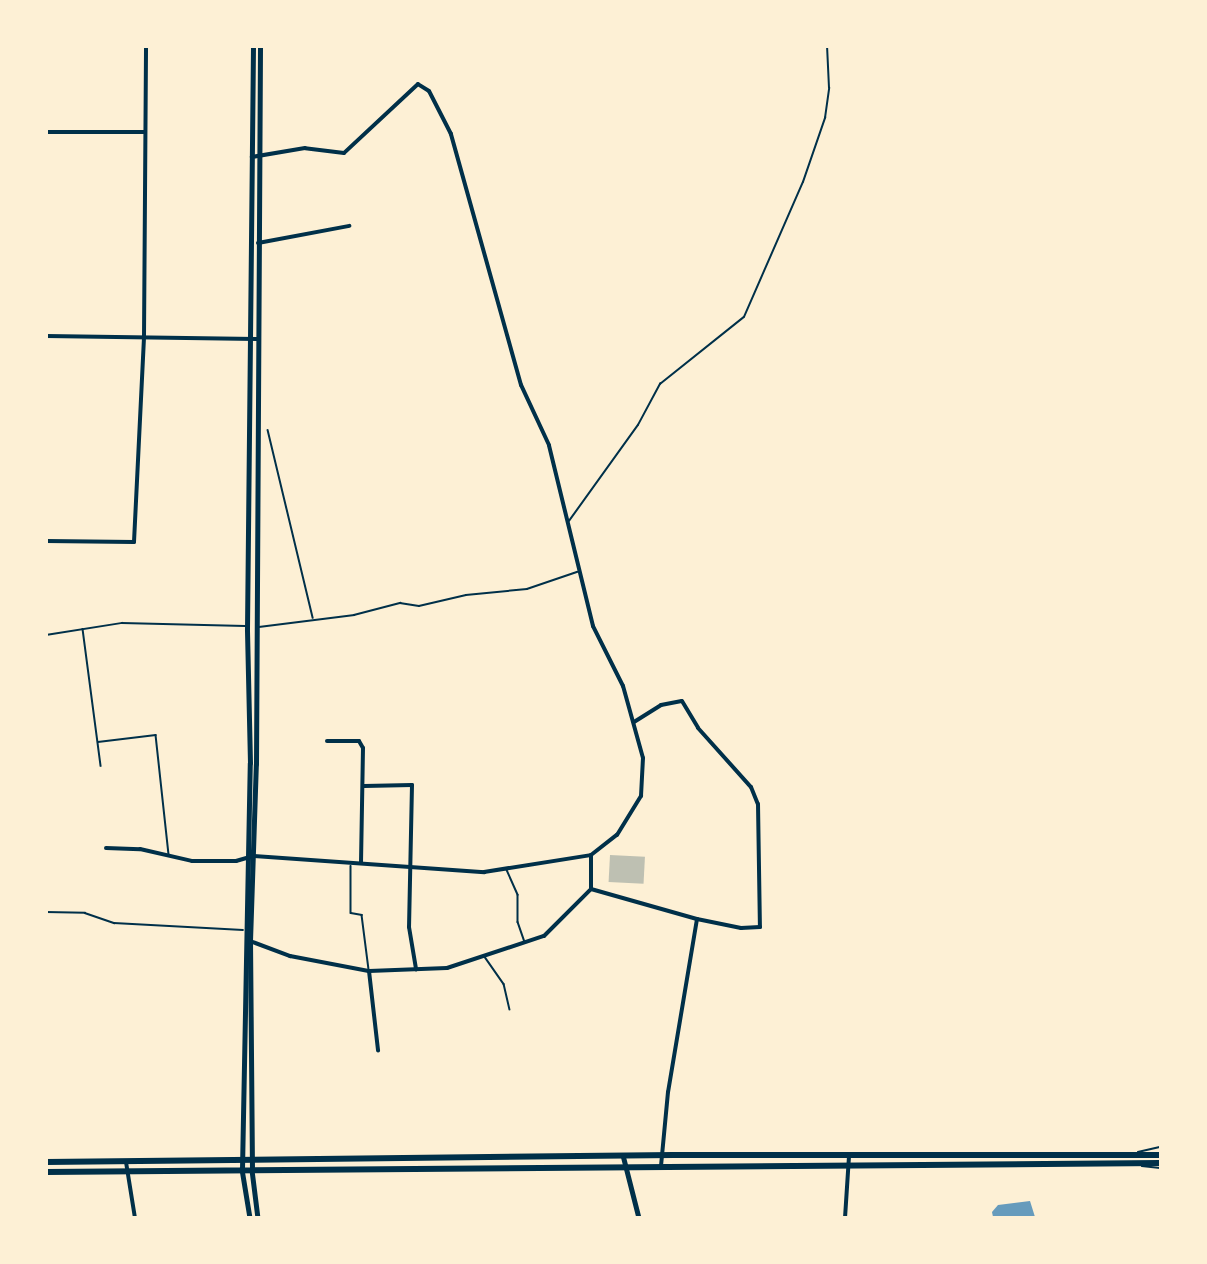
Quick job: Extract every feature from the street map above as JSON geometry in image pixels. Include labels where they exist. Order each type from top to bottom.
[{"type":"main road","points":[[253,46],[258,243],[253,339]]},
{"type":"main road","points":[[252,1169],[248,941],[250,627],[255,156],[260,46]]},
{"type":"main road","points":[[242,1169],[248,941]]},
{"type":"main road","points":[[46,1162],[623,1155],[1161,1155]]},
{"type":"main road","points":[[46,1172],[1161,1163]]},
{"type":"street","points":[[46,541],[134,542],[144,338],[146,46]]},
{"type":"street","points":[[106,848],[140,849],[192,861],[250,857],[480,872],[591,855],[617,835],[641,796],[643,758],[634,722],[623,686],[592,626],[577,572],[549,445],[521,385],[451,134],[429,91],[418,84],[344,153],[305,148],[255,156]]},
{"type":"street","points":[[46,132],[145,132]]},
{"type":"street","points":[[258,243],[349,226]]},
{"type":"street","points":[[46,336],[253,339]]},
{"type":"street","points":[[591,889],[697,919],[741,928],[760,927],[758,804],[751,787],[698,728],[682,701],[661,705],[634,722]]},
{"type":"street","points":[[327,741],[359,741],[363,748],[361,863]]},
{"type":"street","points":[[364,786],[412,785],[409,927],[416,969]]},
{"type":"street","points":[[248,941],[294,957],[369,970],[447,968],[544,936],[591,889],[591,855]]},
{"type":"street","points":[[662,1166],[660,1155],[697,919]]},
{"type":"street","points":[[369,970],[378,1050]]},
{"type":"street","points":[[623,1155],[624,1167],[639,1218]]},
{"type":"street","points":[[845,1218],[849,1155]]},
{"type":"street","points":[[126,1162],[135,1218]]},
{"type":"street","points":[[242,1169],[250,1218]]},
{"type":"street","points":[[252,1169],[258,1218]]},
{"type":"lane","points":[[567,525],[638,425],[660,384],[744,317],[803,182],[825,118],[830,88],[826,46]]},
{"type":"lane","points":[[268,430],[313,618]]},
{"type":"lane","points":[[46,635],[122,623],[250,627],[527,589],[577,572]]},
{"type":"lane","points":[[83,628],[101,766]]},
{"type":"lane","points":[[98,742],[156,735],[169,857]]},
{"type":"lane","points":[[351,862],[351,913],[362,915],[369,970]]},
{"type":"lane","points":[[506,867],[518,895],[518,922],[526,943]]},
{"type":"lane","points":[[46,912],[79,912],[114,923],[248,930]]},
{"type":"lane","points":[[484,956],[504,984],[510,1009]]},
{"type":"lane","points":[[1133,1154],[1147,1148],[1161,1148]]},
{"type":"lane","points":[[1133,1162],[1161,1168]]},
{"type":"water","points":[[1030,1201],[1035,1217],[993,1217],[992,1212],[998,1205]]},
{"type":"building","points":[[610,855],[645,857],[644,884],[609,882]]}]
